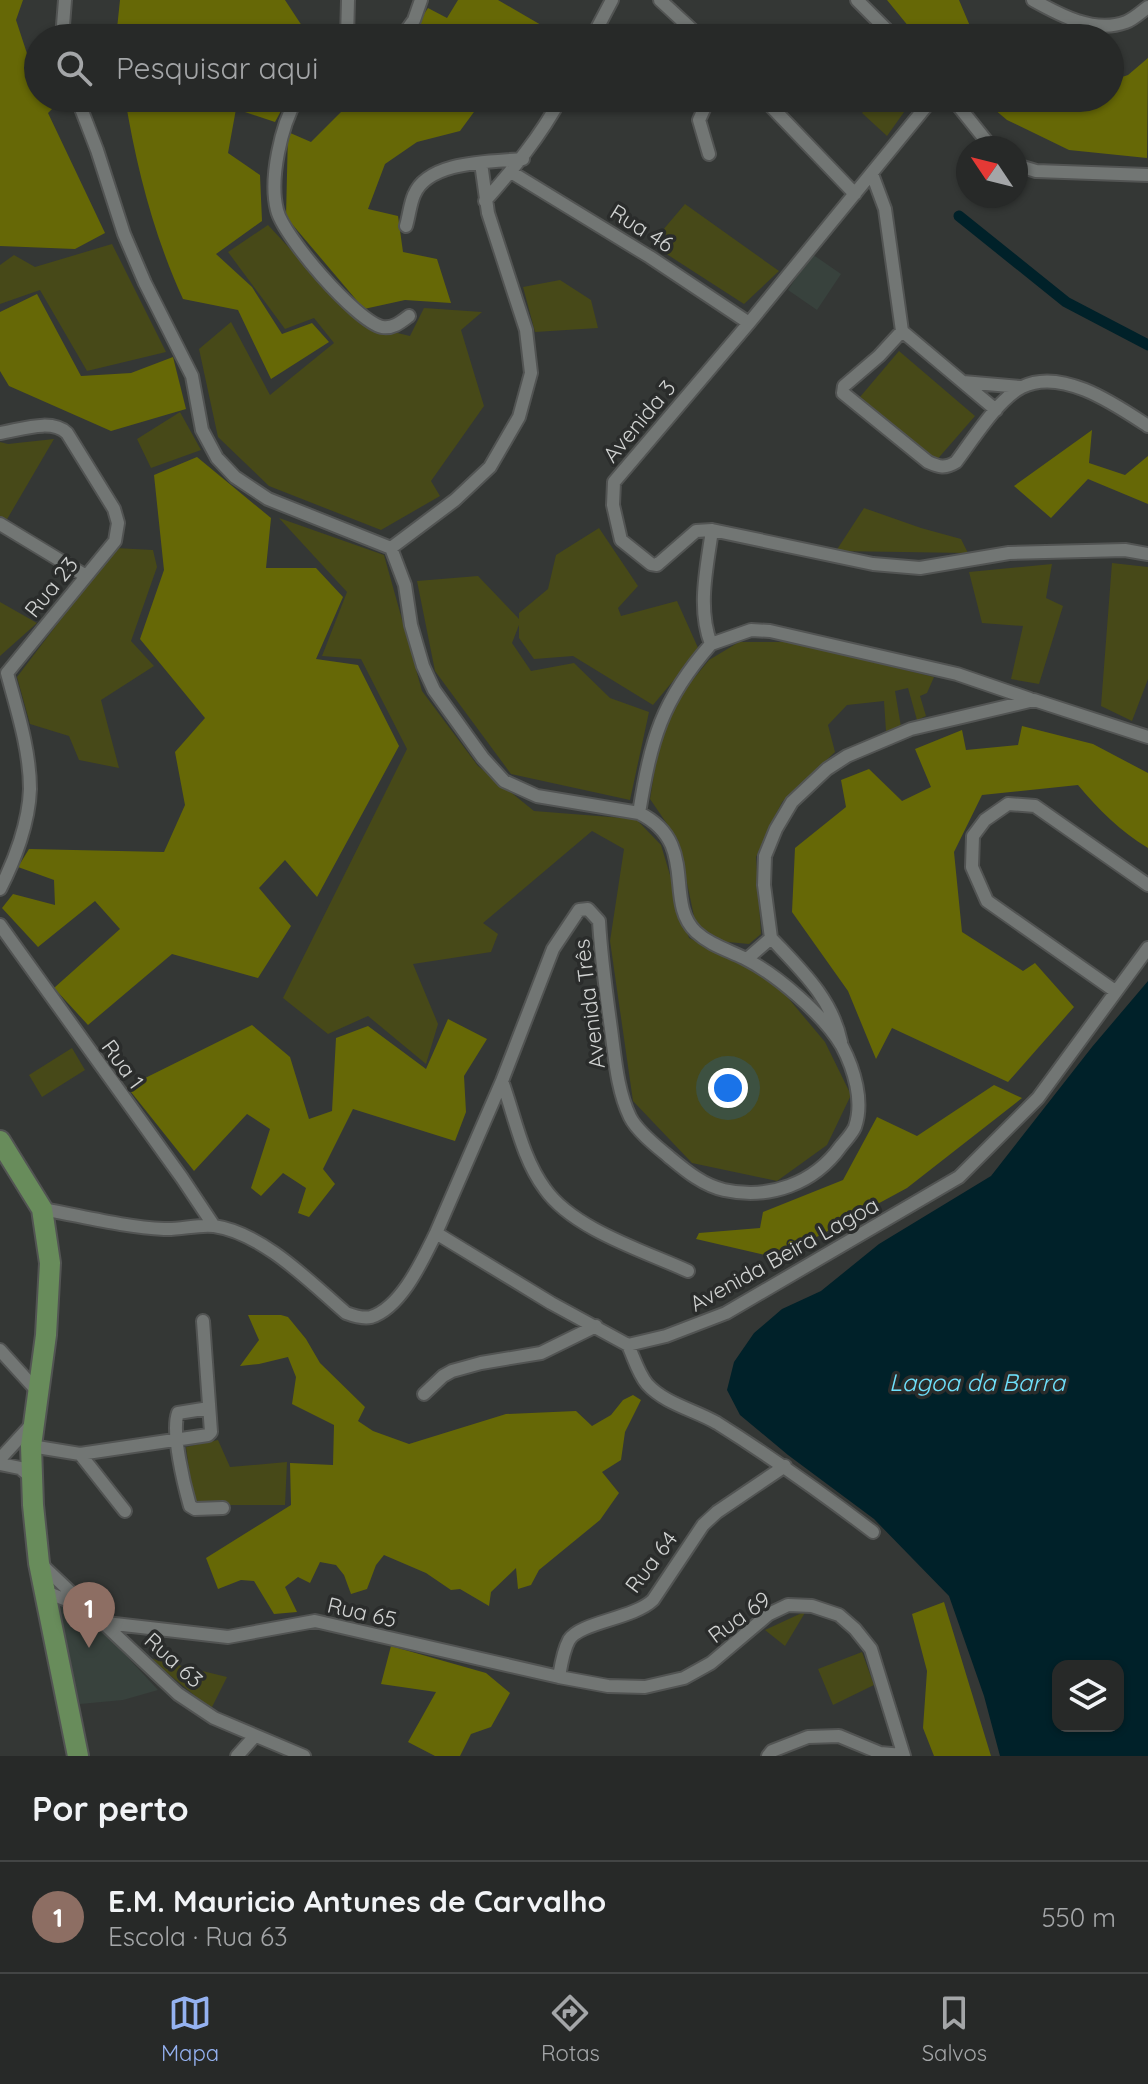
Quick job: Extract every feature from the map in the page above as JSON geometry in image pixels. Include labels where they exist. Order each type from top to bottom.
[{"type":"main road","points":[[0,1141],[42,1209],[50,1263],[46,1335],[34,1421],[14,1456],[33,1479],[39,1563],[78,1756]]},
{"type":"street","points":[[63,24],[65,0]]},
{"type":"street","points":[[347,24],[348,0]]},
{"type":"street","points":[[411,24],[421,0]]},
{"type":"street","points":[[599,24],[612,0]]},
{"type":"street","points":[[660,0],[686,24]]},
{"type":"street","points":[[857,0],[881,24]]},
{"type":"street","points":[[1033,0],[1064,17],[1101,24]]},
{"type":"street","points":[[1113,24],[1127,22],[1148,7]]},
{"type":"street","points":[[82,112],[124,234],[192,376],[202,430],[217,458],[235,477],[268,499],[391,548],[405,585],[411,625],[423,666],[434,690],[483,758],[504,781],[537,796],[639,813],[651,819],[671,842],[689,925],[714,944],[747,959],[798,994],[841,1045]]},
{"type":"street","points":[[290,112],[277,155],[276,209],[284,230],[345,300],[364,317],[382,327],[396,326],[409,316]]},
{"type":"street","points":[[485,201],[523,159],[553,112]]},
{"type":"street","points":[[703,112],[699,120],[709,154]]},
{"type":"street","points":[[776,112],[855,194]]},
{"type":"street","name":"Avenida 3","points":[[712,530],[696,531],[663,561],[657,565],[651,564],[621,540],[613,505],[614,482],[922,112]]},
{"type":"street","points":[[963,112],[982,136]]},
{"type":"street","points":[[406,226],[414,193],[424,180],[444,169],[523,159]]},
{"type":"street","points":[[391,548],[455,500],[490,467],[519,417],[531,373],[526,330],[485,201],[481,163]]},
{"type":"street","points":[[1028,169],[1148,175]]},
{"type":"street","name":"Rua 46","points":[[511,172],[650,257],[749,323]]},
{"type":"street","points":[[872,174],[885,209],[902,331],[996,410]]},
{"type":"street","points":[[902,331],[842,388],[843,393],[863,411],[928,462],[939,467],[948,467],[956,462],[996,410],[1020,387]]},
{"type":"street","points":[[963,382],[1020,387],[1037,382],[1077,387],[1109,400],[1148,426]]},
{"type":"street","name":"Rua 23","points":[[0,433],[51,424],[60,426],[114,509],[118,523],[115,541],[4,671],[24,743],[30,788],[25,823],[0,889]]},
{"type":"street","points":[[0,524],[86,576]]},
{"type":"street","points":[[711,644],[703,598],[712,530],[873,564],[920,568],[1009,553],[1125,550],[1148,554]]},
{"type":"street","points":[[639,813],[649,753],[663,713],[678,686],[711,644],[751,630],[770,631],[957,674],[1148,737]]},
{"type":"street","points":[[841,1045],[834,1017],[818,990],[771,938],[764,885],[765,856],[776,829],[792,802],[827,769],[847,756],[911,729],[1034,700]]},
{"type":"street","points":[[1115,991],[987,901],[972,867],[973,836],[985,820],[1008,804],[1035,806],[1148,885]]},
{"type":"street","name":"Avenida Três","points":[[436,1233],[502,1081],[553,949],[579,910],[588,909],[599,921],[617,1074],[631,1119],[693,1177],[722,1190],[774,1192],[817,1172],[855,1127],[859,1093],[841,1045]]},
{"type":"street","name":"Rua 1","points":[[0,925],[214,1226]]},
{"type":"street","points":[[747,959],[771,938]]},
{"type":"street","name":"Avenida Beira Lagoa","points":[[628,1345],[666,1336],[726,1313],[959,1177],[1038,1098],[1148,948]]},
{"type":"street","points":[[502,1081],[525,1152],[544,1189],[562,1208],[606,1234],[688,1271]]},
{"type":"street","points":[[42,1209],[167,1229],[214,1226],[267,1249],[346,1313],[359,1317],[371,1317],[387,1306],[411,1281],[436,1233],[551,1303],[628,1345],[647,1384],[662,1396],[704,1415],[785,1466],[873,1532]]},
{"type":"street","points":[[14,1456],[80,1454],[210,1434],[203,1321]]},
{"type":"street","points":[[424,1394],[452,1371],[541,1353],[596,1326]]},
{"type":"street","points":[[0,1350],[38,1392]]},
{"type":"street","points":[[209,1408],[178,1413],[178,1441],[190,1506],[195,1509],[223,1508]]},
{"type":"street","points":[[80,1454],[125,1511]]},
{"type":"street","name":"Rua 64","points":[[559,1677],[566,1646],[576,1632],[643,1609],[653,1600],[703,1525],[785,1466]]},
{"type":"street","name":"Rua 63","points":[[39,1563],[178,1694],[214,1718],[304,1756]]},
{"type":"street","points":[[46,1592],[88,1608]]},
{"type":"street","name":"Rua 69","points":[[559,1677],[608,1686],[645,1687],[684,1678],[711,1663],[769,1614],[788,1605],[812,1606],[839,1615],[871,1649],[903,1755]]},
{"type":"street","name":"Rua 65","points":[[106,1623],[228,1637],[315,1621],[559,1677]]},
{"type":"street","points":[[768,1756],[772,1751],[808,1737],[823,1736],[839,1736],[880,1753],[903,1755]]},
{"type":"street","points":[[237,1756],[254,1737]]},
{"type":"shaded area","points":[[0,0],[23,0],[16,20],[24,44],[24,112],[49,112],[105,233],[75,249],[0,246]]},
{"type":"shaded area","points":[[120,0],[285,0],[301,24],[117,24]]},
{"type":"shaded area","points":[[458,0],[498,0],[539,24],[417,24],[428,8],[447,18]]},
{"type":"shaded area","points":[[887,0],[959,0],[969,24],[907,24]]},
{"type":"shaded area","points":[[1148,58],[1147,158],[1069,150],[1007,120],[998,112],[1124,112],[1124,76]]},
{"type":"shaded area","points":[[128,112],[235,112],[228,153],[260,175],[262,221],[216,254],[252,287],[282,334],[312,323],[329,342],[271,379],[238,310],[183,299],[163,251]]},
{"type":"shaded area","points":[[245,112],[280,112],[275,122]]},
{"type":"shaded area","points":[[341,112],[474,112],[460,131],[417,142],[385,164],[368,209],[398,216],[403,252],[437,259],[451,303],[405,300],[364,309],[286,217],[288,132],[311,142]]},
{"type":"shaded area","points":[[863,112],[904,112],[887,136]]},
{"type":"shaded area","points":[[685,204],[779,271],[744,304],[651,244]]},
{"type":"shaded area","points":[[268,225],[360,324],[410,336],[424,308],[482,312],[461,330],[484,406],[431,481],[440,496],[381,530],[269,486],[218,437],[199,349],[231,322],[270,395],[334,343],[314,318],[285,329],[228,252]]},
{"type":"shaded area","points":[[112,244],[166,352],[87,371],[40,290],[0,304],[0,265],[14,255],[35,267]]},
{"type":"shaded area","points":[[812,254],[841,274],[817,310],[788,290]]},
{"type":"shaded area","points":[[560,280],[591,300],[598,328],[535,332],[523,287]]},
{"type":"shaded area","points":[[37,294],[81,376],[131,373],[173,357],[186,409],[111,431],[9,386],[0,371],[0,312]]},
{"type":"shaded area","points":[[899,351],[975,416],[935,462],[860,397]]},
{"type":"shaded area","points":[[180,412],[201,450],[151,468],[137,439]]},
{"type":"shaded area","points":[[1092,430],[1089,463],[1125,475],[1148,456],[1148,504],[1088,479],[1051,518],[1014,486]]},
{"type":"shaded area","points":[[54,439],[6,521],[0,517],[0,442],[8,444]]},
{"type":"shaded area","points":[[197,457],[271,518],[266,568],[316,568],[343,597],[316,659],[358,665],[399,746],[317,897],[285,860],[259,888],[291,926],[258,978],[172,954],[88,1025],[54,988],[120,929],[95,901],[38,947],[2,908],[13,894],[55,905],[54,880],[18,867],[29,849],[164,852],[185,805],[175,752],[205,718],[140,639],[164,570],[154,475]]},
{"type":"shaded area","points":[[864,508],[961,539],[968,553],[836,551]]},
{"type":"shaded area","points":[[279,518],[384,555],[422,691],[478,766],[534,811],[636,819],[661,845],[689,938],[768,974],[825,1042],[851,1095],[827,1145],[777,1181],[692,1163],[633,1101],[610,941],[624,849],[592,831],[483,923],[498,934],[491,952],[413,964],[438,1024],[426,1064],[368,1016],[328,1034],[283,998],[407,749],[361,659],[322,656],[347,592]]},
{"type":"shaded area","points":[[599,528],[638,586],[618,608],[621,616],[677,601],[699,650],[653,705],[573,656],[534,659],[519,638],[519,625],[512,643],[531,671],[574,663],[610,698],[649,712],[630,800],[511,774],[435,671],[417,581],[478,576],[519,619],[519,613],[548,589],[556,555]]},
{"type":"shaded area","points":[[115,548],[153,550],[157,567],[131,641],[154,666],[101,700],[119,768],[79,760],[69,736],[30,724],[17,677]]},
{"type":"shaded area","points":[[1112,563],[1148,567],[1148,679],[1132,721],[1101,706]]},
{"type":"shaded area","points":[[1052,564],[1046,598],[1063,606],[1039,684],[1011,679],[1023,626],[982,623],[969,572]]},
{"type":"shaded area","points":[[0,602],[37,623],[0,656]]},
{"type":"shaded area","points":[[739,642],[789,642],[934,677],[927,693],[920,696],[926,716],[917,720],[908,688],[895,691],[901,727],[886,731],[884,701],[847,705],[828,725],[835,752],[782,802],[756,857],[761,934],[749,944],[717,941],[695,921],[678,840],[650,799],[661,731],[677,699],[709,660]]},
{"type":"shaded area","points":[[1022,726],[1093,744],[1148,773],[1148,848],[1110,820],[1078,785],[982,795],[954,852],[962,932],[1023,971],[1035,963],[1074,1007],[1008,1082],[892,1028],[876,1059],[848,991],[792,912],[795,848],[846,807],[841,780],[869,769],[902,801],[931,787],[915,749],[962,730],[966,750],[1018,745]]},
{"type":"shaded area","points":[[448,1019],[487,1039],[464,1076],[466,1112],[455,1141],[353,1109],[323,1169],[335,1184],[309,1217],[298,1213],[306,1188],[283,1173],[261,1196],[251,1188],[270,1129],[247,1114],[194,1171],[127,1087],[252,1025],[290,1057],[309,1119],[332,1111],[336,1038],[368,1026],[426,1069]]},
{"type":"shaded area","points":[[72,1048],[85,1070],[42,1097],[29,1075]]},
{"type":"shaded area","points":[[994,1085],[1022,1098],[907,1188],[778,1258],[696,1239],[699,1233],[760,1228],[763,1212],[843,1180],[877,1117],[917,1136]]},
{"type":"shaded area","points":[[248,1315],[288,1317],[320,1363],[365,1407],[358,1421],[373,1431],[409,1444],[506,1414],[576,1411],[592,1426],[611,1415],[623,1400],[633,1395],[641,1400],[625,1432],[621,1460],[602,1472],[619,1493],[600,1520],[539,1570],[531,1585],[518,1589],[516,1568],[491,1592],[489,1606],[460,1589],[451,1590],[426,1573],[384,1555],[376,1565],[367,1589],[351,1594],[344,1575],[336,1565],[320,1562],[310,1583],[298,1577],[285,1587],[297,1612],[274,1614],[254,1581],[241,1580],[218,1589],[206,1558],[291,1505],[290,1463],[333,1465],[334,1425],[292,1404],[296,1377],[288,1357],[240,1366],[259,1340]]},
{"type":"shaded area","points":[[218,1440],[230,1467],[287,1462],[285,1505],[194,1505],[186,1447]]},
{"type":"shaded area","points":[[944,1602],[991,1756],[934,1756],[923,1728],[927,1671],[912,1614]]},
{"type":"shaded area","points":[[58,1606],[82,1608],[158,1690],[123,1700],[80,1704],[60,1629]]},
{"type":"shaded area","points":[[806,1611],[785,1646],[765,1630]]},
{"type":"shaded area","points":[[391,1646],[486,1673],[510,1693],[491,1727],[471,1734],[460,1756],[435,1756],[408,1742],[436,1692],[381,1684]]},
{"type":"shaded area","points":[[862,1652],[874,1685],[833,1705],[818,1669]]},
{"type":"shaded area","points":[[149,1658],[227,1677],[211,1709]]},
{"type":"water","name":"Lagoa da Barra","points":[[1148,981],[1148,1756],[1000,1756],[984,1696],[949,1596],[874,1519],[740,1415],[727,1390],[734,1362],[754,1333],[782,1309],[821,1291],[879,1244],[991,1176]]},
{"type":"waterway","points":[[959,216],[1066,302],[1148,345]]},
{"type":"place","name":"E.M. Mauricio Antunes de Carvalho","points":[[89,1648]]}]
